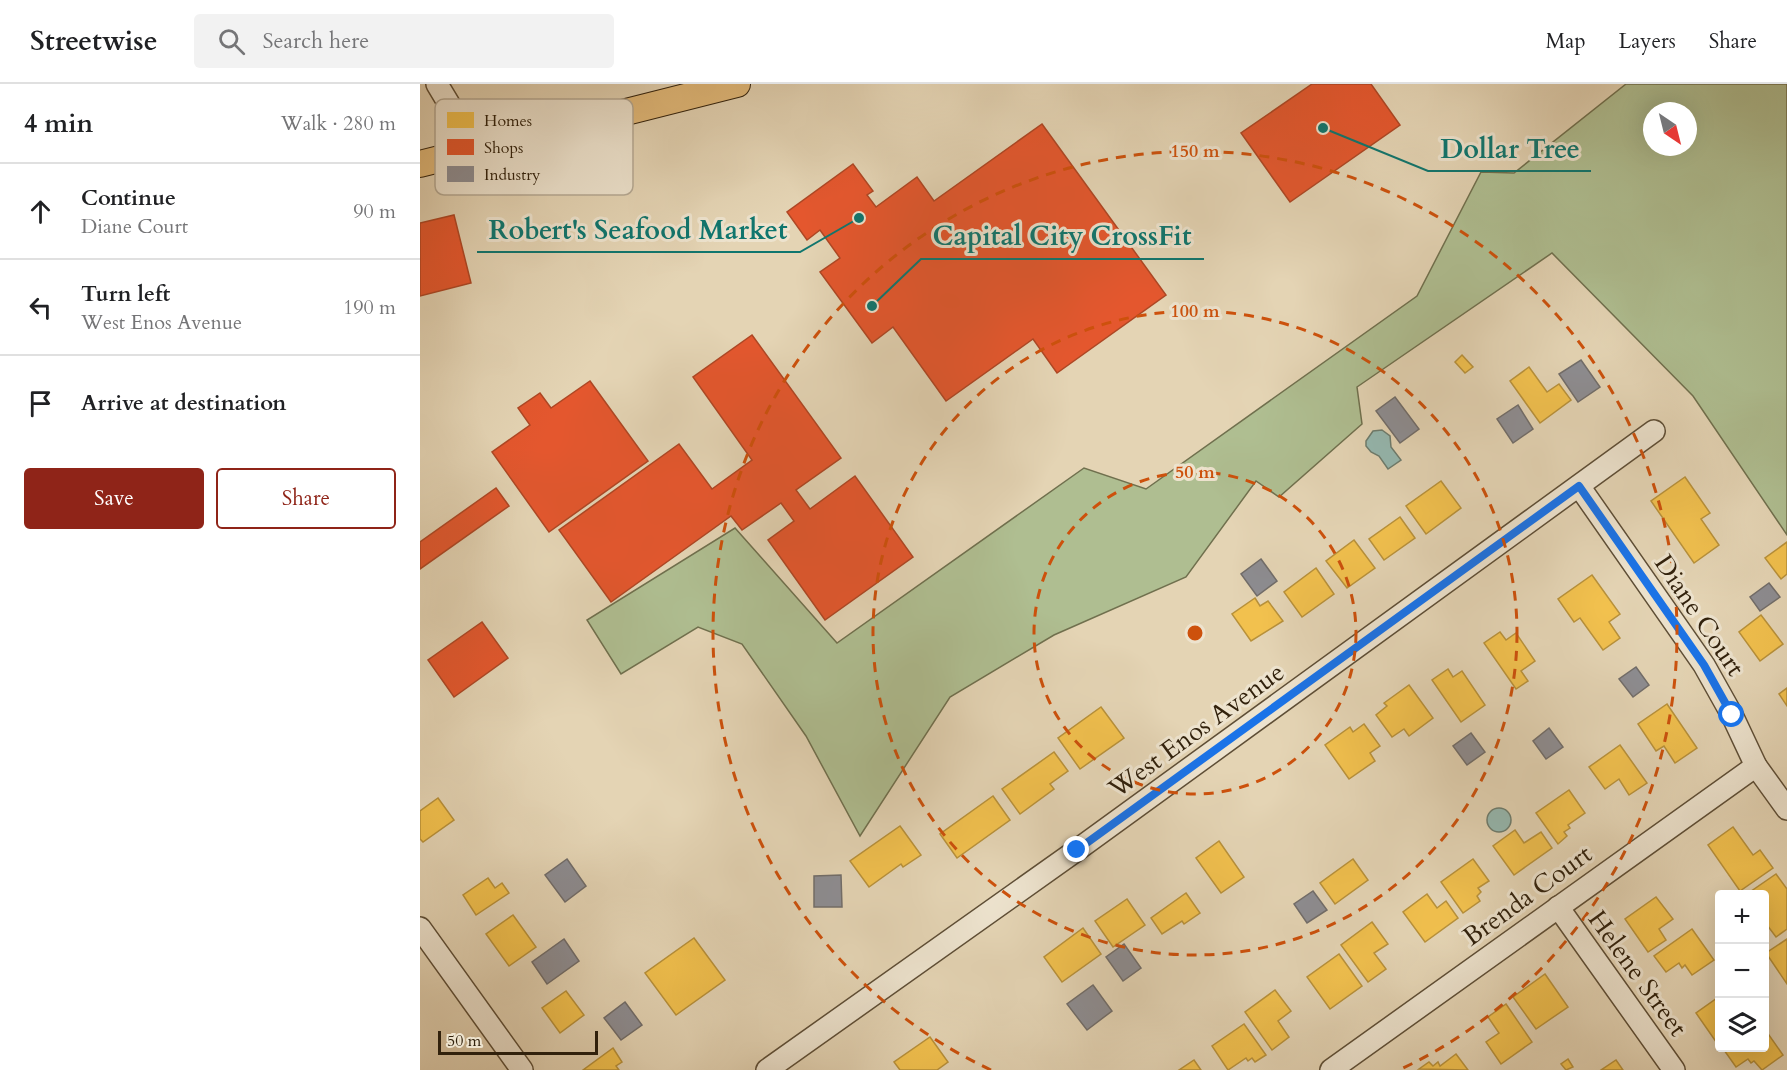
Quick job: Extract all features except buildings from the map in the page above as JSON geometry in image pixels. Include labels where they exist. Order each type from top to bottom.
[{"type":"main road","points":[[633,110],[737,84]]},
{"type":"main road","points":[[420,164],[435,160]]},
{"type":"street","points":[[437,84],[446,99]]},
{"type":"street","name":"West Enos Avenue","points":[[767,1070],[1068,857],[1654,431]]},
{"type":"street","name":"Diane Court","points":[[1579,486],[1704,665],[1732,715],[1756,766],[1787,809]]},
{"type":"street","name":"Brenda Court","points":[[1331,1070],[1756,766]]},
{"type":"street","name":"Helene Street","points":[[1558,907],[1674,1070]]},
{"type":"street","points":[[420,928],[522,1070]]},
{"type":"green space","points":[[1626,84],[1787,84],[1787,535],[1693,396],[1552,253],[1357,387],[1362,424],[1279,497],[1256,481],[1186,577],[1054,635],[950,697],[860,836],[806,736],[742,644],[698,627],[621,674],[587,620],[735,528],[837,643],[1084,468],[1146,489],[1417,296],[1481,172],[1514,173]]},
{"type":"water","points":[[1382,430],[1390,436],[1391,447],[1401,460],[1388,469],[1379,456],[1366,446],[1366,441],[1373,431]]},
{"type":"water","points":[[1499,808],[1504,809],[1510,815],[1510,825],[1504,831],[1499,832],[1494,831],[1488,825],[1487,820],[1488,815],[1494,809]]},
{"type":"place","name":"Dollar Tree","points":[[1323,128]]},
{"type":"place","name":"Robert's Seafood Market","points":[[859,218]]},
{"type":"place","name":"Capital City CrossFit","points":[[872,306]]},
{"type":"route","points":[[1077,850],[1579,486],[1704,665],[1732,715]]}]
